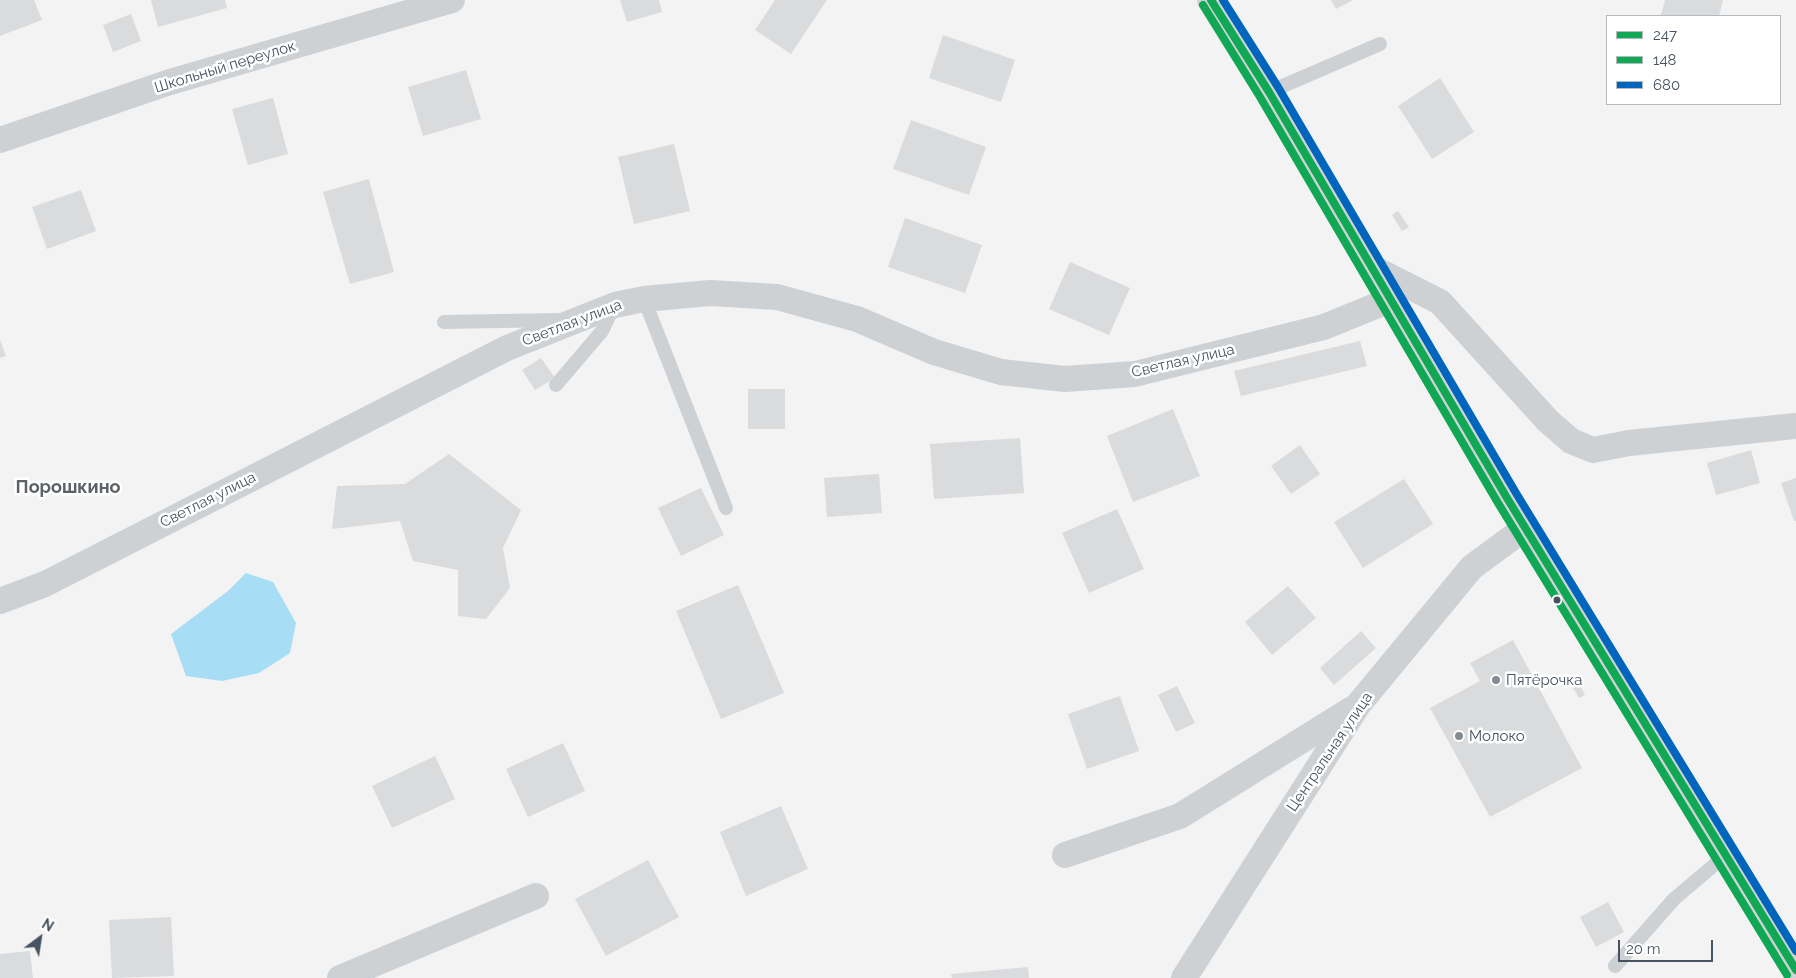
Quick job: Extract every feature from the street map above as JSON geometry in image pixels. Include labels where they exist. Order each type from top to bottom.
[{"type":"main road","points":[[1211,0],[1269,92],[1525,528],[1796,970]]},
{"type":"street","name":"Школьный переулок","points":[[0,140],[170,82],[452,0]]},
{"type":"street","points":[[1373,268],[1440,302],[1548,421],[1571,440],[1593,450],[1630,443],[1796,426]]},
{"type":"street","name":"Светлая улица","points":[[0,601],[45,584],[507,348],[615,305],[644,299],[710,293],[777,297],[857,319],[934,352],[1001,372],[1065,379],[1135,374],[1324,327],[1390,300]]},
{"type":"street","name":"Центральная улица","points":[[1184,978],[1358,705],[1472,567],[1525,528]]},
{"type":"street","points":[[1065,855],[1180,816],[1358,705]]},
{"type":"street","points":[[340,978],[536,896]]},
{"type":"lane","points":[[1269,92],[1380,44]]},
{"type":"lane","points":[[644,299],[726,508]]},
{"type":"lane","points":[[556,385],[602,331],[615,305]]},
{"type":"lane","points":[[444,322],[578,320]]},
{"type":"lane","points":[[1615,966],[1674,899],[1726,855]]},
{"type":"water","points":[[246,573],[273,582],[296,623],[290,653],[259,673],[222,681],[186,676],[171,634],[228,591]]},
{"type":"building","points":[[0,0],[34,0],[42,20],[0,36]]},
{"type":"building","points":[[151,0],[225,0],[227,8],[158,27]]},
{"type":"building","points":[[620,0],[659,0],[662,12],[627,22]]},
{"type":"building","points":[[775,0],[827,0],[791,54],[755,30]]},
{"type":"building","points":[[1331,0],[1353,0],[1336,9]]},
{"type":"building","points":[[1665,0],[1723,0],[1719,15],[1661,15]]},
{"type":"building","points":[[131,14],[141,41],[113,52],[103,25]]},
{"type":"building","points":[[943,35],[1015,60],[1001,102],[929,78]]},
{"type":"building","points":[[466,70],[481,119],[423,136],[408,87]]},
{"type":"building","points":[[1440,78],[1474,132],[1432,159],[1398,106]]},
{"type":"building","points":[[273,98],[288,154],[248,165],[232,109]]},
{"type":"building","points":[[911,120],[986,147],[969,195],[893,169]]},
{"type":"building","points":[[674,144],[690,211],[634,224],[618,157]]},
{"type":"building","points":[[369,179],[394,272],[350,284],[323,192]]},
{"type":"building","points":[[81,190],[96,231],[47,249],[32,207]]},
{"type":"building","points":[[1398,211],[1409,227],[1402,231],[1392,215]]},
{"type":"building","points":[[905,218],[982,245],[965,293],[888,267]]},
{"type":"building","points":[[1070,262],[1130,288],[1109,335],[1049,309]]},
{"type":"building","points":[[0,340],[6,356],[0,358]]},
{"type":"building","points":[[1360,341],[1367,366],[1241,396],[1234,371]]},
{"type":"building","points":[[541,358],[555,378],[535,390],[522,370]]},
{"type":"building","points":[[748,389],[785,389],[785,429],[748,429]]},
{"type":"building","points":[[1173,409],[1200,476],[1133,502],[1107,436]]},
{"type":"building","points":[[1020,438],[1024,493],[934,499],[930,444]]},
{"type":"building","points":[[1300,445],[1320,474],[1291,494],[1271,466]]},
{"type":"building","points":[[1751,450],[1760,483],[1716,495],[1707,463]]},
{"type":"building","points":[[449,454],[521,510],[503,548],[510,588],[486,619],[458,616],[458,570],[413,561],[400,521],[332,529],[337,486],[405,484]]},
{"type":"building","points":[[879,474],[882,513],[827,517],[824,478]]},
{"type":"building","points":[[1796,478],[1796,521],[1794,521],[1781,483]]},
{"type":"building","points":[[1404,479],[1433,524],[1363,568],[1334,522]]},
{"type":"building","points":[[701,488],[724,535],[681,556],[658,508]]},
{"type":"building","points":[[1117,509],[1144,569],[1089,593],[1062,533]]},
{"type":"building","points":[[738,585],[784,693],[721,719],[676,611]]},
{"type":"building","points":[[1288,586],[1316,618],[1272,655],[1245,622]]},
{"type":"building","points":[[1361,631],[1376,648],[1334,685],[1320,668]]},
{"type":"building","points":[[1513,640],[1582,768],[1490,817],[1430,708],[1480,681],[1470,663]]},
{"type":"building","points":[[1575,676],[1585,695],[1579,698],[1568,680]]},
{"type":"building","points":[[1177,686],[1195,723],[1176,732],[1158,695]]},
{"type":"building","points":[[1120,696],[1139,751],[1087,769],[1068,714]]},
{"type":"building","points":[[563,743],[585,791],[528,817],[506,769]]},
{"type":"building","points":[[435,756],[455,799],[392,828],[372,786]]},
{"type":"building","points":[[781,806],[808,869],[746,896],[720,832]]},
{"type":"building","points":[[648,860],[679,917],[606,956],[575,899]]},
{"type":"building","points":[[1608,902],[1624,932],[1596,947],[1580,917]]},
{"type":"building","points":[[171,917],[174,976],[112,978],[109,920]]},
{"type":"building","points":[[30,951],[33,978],[0,978],[0,954]]},
{"type":"building","points":[[1028,967],[1029,978],[952,978],[951,974]]},
{"type":"transit line","name":"247","points":[[1211,0],[1269,92],[1507,498],[1796,970]]},
{"type":"transit line","name":"680","points":[[1223,0],[1278,87],[1516,493],[1796,951]]},
{"type":"transit line","name":"148","points":[[1203,5],[1260,97],[1498,503],[1787,975]]},
{"type":"place","name":"Пятёрочка","points":[[1496,680]]},
{"type":"place","name":"Молоко","points":[[1459,736]]},
{"type":"district","name":"Порошкино","points":[[68,488]]}]
